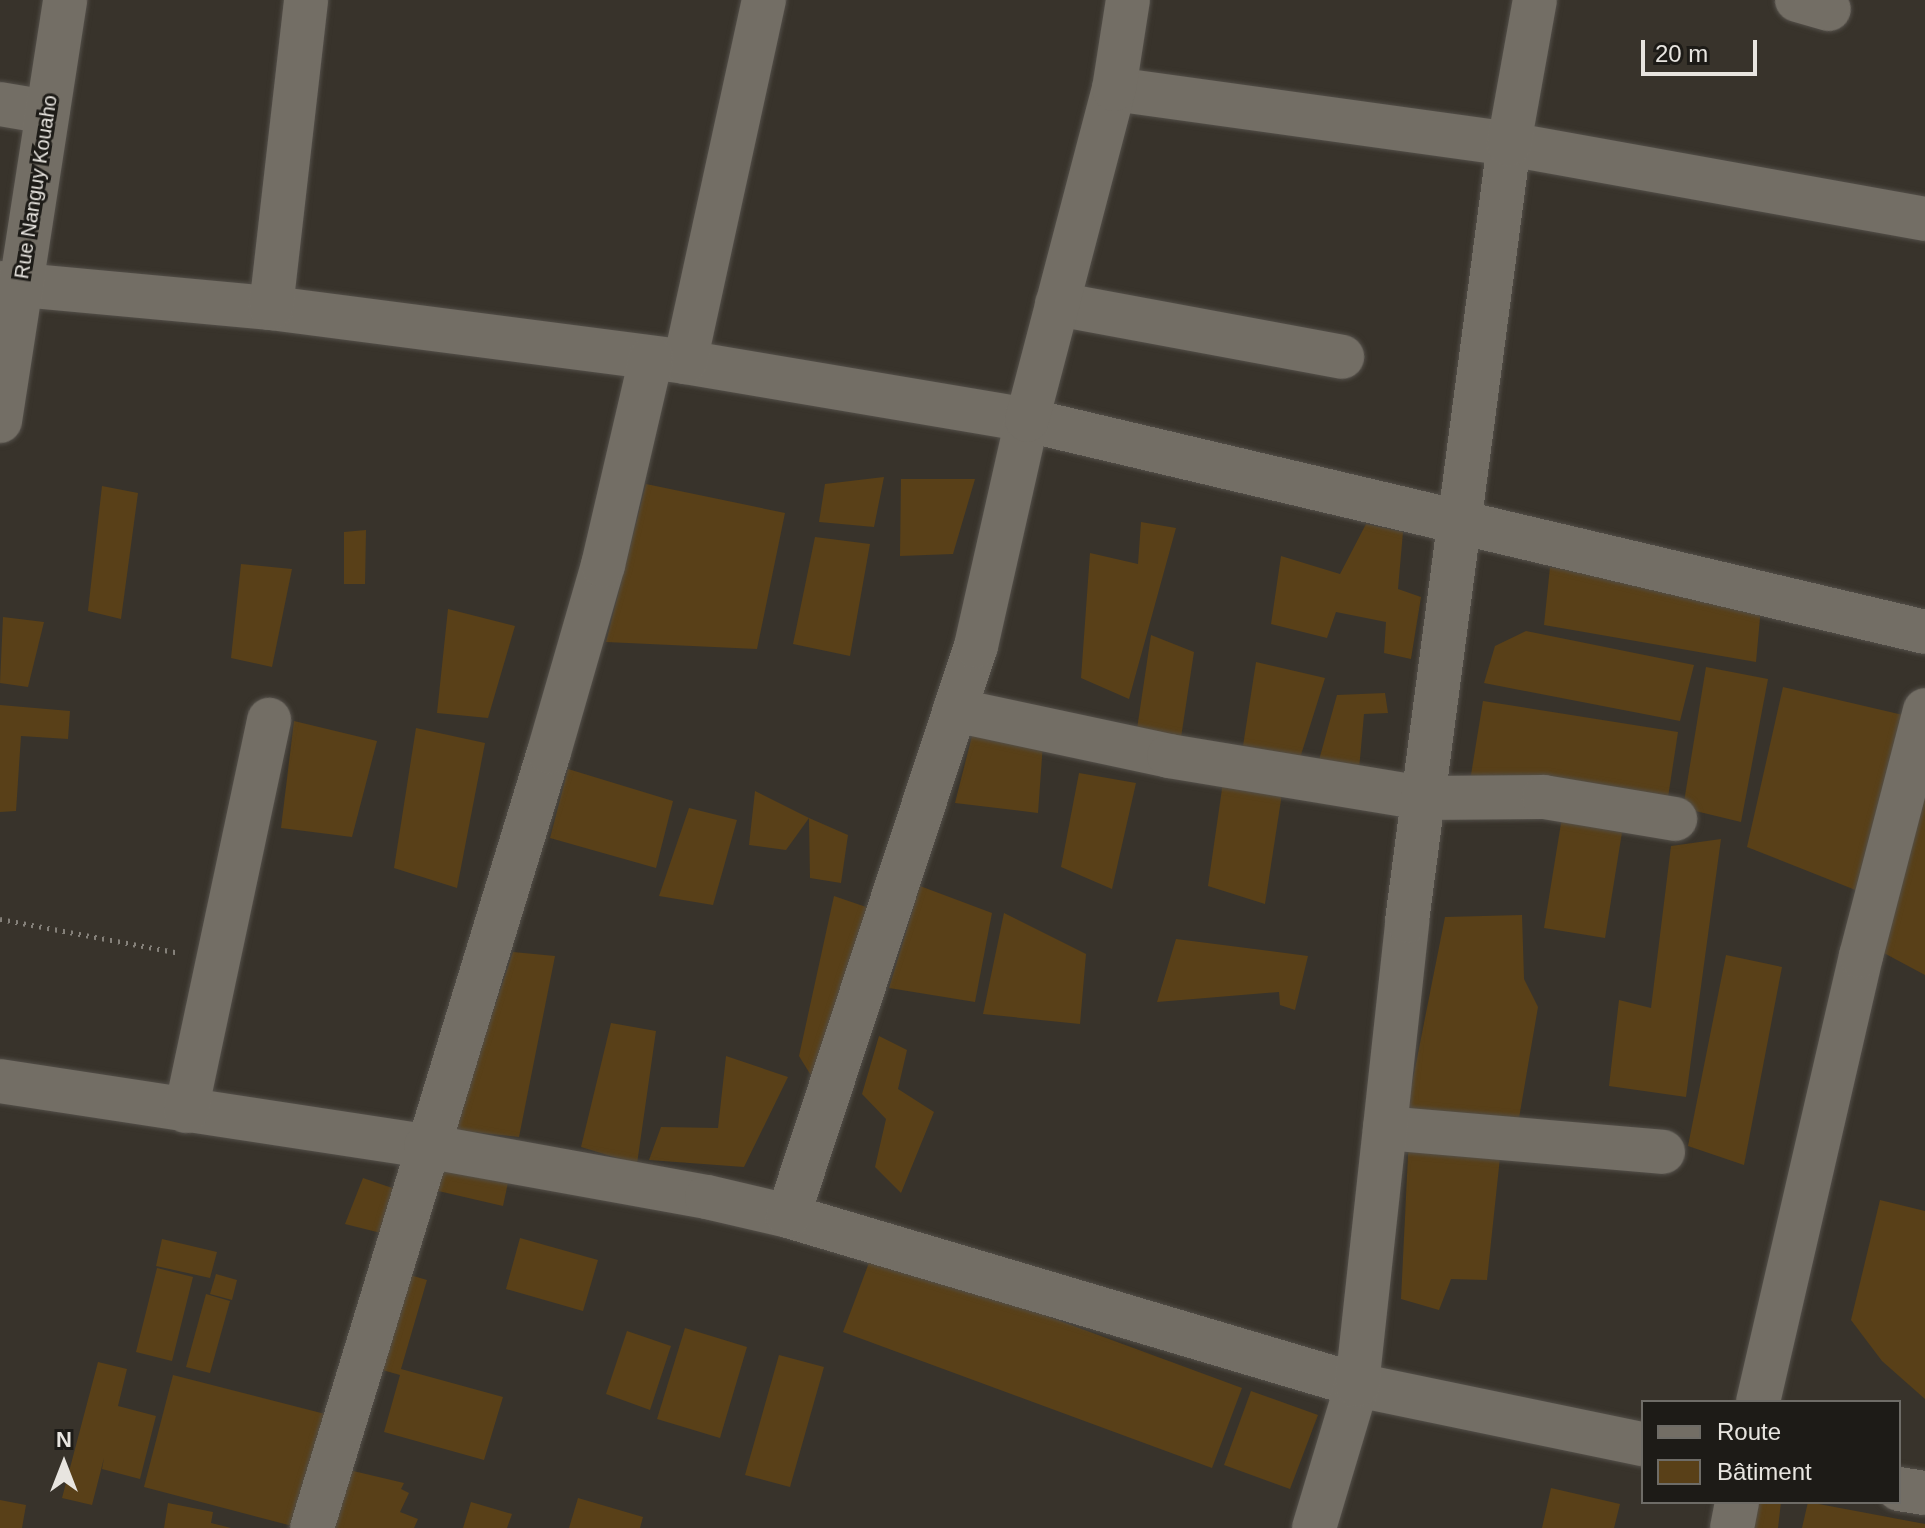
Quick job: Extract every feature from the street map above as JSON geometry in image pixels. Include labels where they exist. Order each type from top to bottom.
[{"type":"street","name":"Rue Nanguy Kouaho","points":[[0,421],[11,284],[47,112],[65,0]]},
{"type":"street","points":[[271,308],[306,0]]},
{"type":"street","points":[[312,1528],[668,360],[764,0]]},
{"type":"street","points":[[788,1216],[976,646],[1027,420],[1114,89],[1128,0]]},
{"type":"street","points":[[1314,1528],[1357,1385],[1423,798],[1509,144],[1535,0]]},
{"type":"street","points":[[1114,89],[1509,144],[1925,219]]},
{"type":"street","points":[[0,104],[47,112]]},
{"type":"street","points":[[11,284],[271,308],[668,360],[1027,420],[1925,632]]},
{"type":"street","points":[[1057,304],[1342,357]]},
{"type":"street","points":[[955,710],[1169,756],[1423,798],[1544,797],[1675,819]]},
{"type":"street","points":[[1758,1400],[1861,956],[1925,710]]},
{"type":"street","points":[[186,1111],[269,720]]},
{"type":"street","points":[[0,1081],[426,1146],[788,1216],[1357,1385],[1641,1444]]},
{"type":"street","points":[[1385,1128],[1663,1152]]},
{"type":"street","points":[[1901,1489],[1925,1493]]},
{"type":"street","points":[[1732,1528],[1737,1504]]},
{"type":"path","points":[[0,919],[219,960]]},
{"type":"building","points":[[884,477],[874,527],[819,522],[825,484]]},
{"type":"building","points":[[901,479],[975,479],[953,554],[900,556]]},
{"type":"building","points":[[646,484],[785,513],[757,649],[606,642]]},
{"type":"building","points":[[102,486],[138,493],[121,619],[88,611]]},
{"type":"building","points":[[1141,522],[1176,528],[1129,699],[1081,678],[1090,553],[1138,564]]},
{"type":"building","points":[[1366,524],[1403,532],[1398,589],[1421,597],[1411,659],[1384,653],[1386,622],[1336,612],[1327,638],[1271,624],[1281,556],[1340,574]]},
{"type":"building","points":[[366,530],[365,584],[344,584],[344,532]]},
{"type":"building","points":[[815,537],[870,544],[850,656],[793,644]]},
{"type":"building","points":[[241,564],[292,569],[272,667],[231,658]]},
{"type":"building","points":[[1550,567],[1761,607],[1756,662],[1544,625]]},
{"type":"building","points":[[448,609],[515,626],[488,718],[437,713]]},
{"type":"building","points":[[3,617],[44,622],[28,687],[0,683]]},
{"type":"building","points":[[1526,631],[1694,665],[1680,721],[1484,683],[1495,646]]},
{"type":"building","points":[[1151,635],[1194,652],[1180,744],[1137,729]]},
{"type":"building","points":[[1256,662],[1325,678],[1295,774],[1241,759]]},
{"type":"building","points":[[1706,667],[1768,679],[1741,822],[1683,808]]},
{"type":"building","points":[[1783,687],[1903,715],[1863,893],[1747,847]]},
{"type":"building","points":[[1385,693],[1388,713],[1364,714],[1358,781],[1316,771],[1337,695]]},
{"type":"building","points":[[1483,701],[1678,732],[1667,804],[1470,781]]},
{"type":"building","points":[[0,705],[70,711],[68,739],[21,736],[16,811],[0,812]]},
{"type":"building","points":[[294,721],[377,741],[352,837],[281,828]]},
{"type":"building","points":[[975,724],[1043,743],[1038,813],[955,803]]},
{"type":"building","points":[[416,728],[485,743],[457,888],[394,868]]},
{"type":"building","points":[[568,769],[673,801],[656,868],[550,838]]},
{"type":"building","points":[[1079,773],[1136,783],[1112,889],[1061,867]]},
{"type":"building","points":[[1224,775],[1283,787],[1265,904],[1208,886]]},
{"type":"building","points":[[1925,776],[1925,975],[1882,952]]},
{"type":"building","points":[[755,791],[809,818],[786,850],[749,845]]},
{"type":"building","points":[[689,808],[737,820],[713,905],[659,896]]},
{"type":"building","points":[[1563,811],[1624,820],[1605,938],[1544,928]]},
{"type":"building","points":[[809,818],[848,835],[841,883],[810,878]]},
{"type":"building","points":[[1721,839],[1686,1097],[1609,1086],[1619,1000],[1651,1008],[1671,846]]},
{"type":"building","points":[[920,886],[992,913],[975,1002],[889,988]]},
{"type":"building","points":[[834,896],[869,908],[815,1082],[799,1056]]},
{"type":"building","points":[[1004,913],[1086,954],[1080,1024],[983,1014]]},
{"type":"building","points":[[1522,915],[1524,979],[1538,1007],[1517,1130],[1405,1119],[1445,917]]},
{"type":"building","points":[[1176,939],[1308,956],[1295,1010],[1280,1005],[1279,992],[1157,1002]]},
{"type":"building","points":[[513,952],[555,956],[519,1137],[453,1130]]},
{"type":"building","points":[[1726,955],[1782,967],[1744,1165],[1688,1146]]},
{"type":"building","points":[[611,1023],[656,1031],[637,1164],[581,1147]]},
{"type":"building","points":[[879,1036],[907,1050],[898,1089],[934,1112],[901,1193],[875,1167],[886,1119],[862,1094]]},
{"type":"building","points":[[726,1056],[788,1077],[744,1167],[649,1160],[661,1127],[718,1128]]},
{"type":"building","points":[[1409,1135],[1501,1148],[1487,1280],[1451,1279],[1439,1310],[1401,1299]]},
{"type":"building","points":[[441,1158],[510,1173],[503,1206],[434,1190]]},
{"type":"building","points":[[363,1178],[404,1192],[393,1236],[345,1224]]},
{"type":"building","points":[[1880,1200],[1925,1211],[1925,1399],[1882,1361],[1851,1320]]},
{"type":"building","points":[[520,1238],[598,1260],[583,1311],[506,1289]]},
{"type":"building","points":[[162,1239],[217,1252],[210,1278],[156,1266]]},
{"type":"building","points":[[873,1252],[1242,1388],[1212,1468],[843,1332]]},
{"type":"building","points":[[157,1268],[193,1277],[172,1361],[136,1352]]},
{"type":"building","points":[[393,1270],[427,1280],[401,1369],[503,1397],[484,1460],[384,1432],[400,1375],[365,1365]]},
{"type":"building","points":[[216,1274],[237,1280],[232,1300],[210,1294]]},
{"type":"building","points":[[206,1294],[230,1301],[210,1373],[186,1367]]},
{"type":"building","points":[[685,1328],[747,1347],[720,1438],[657,1419]]},
{"type":"building","points":[[627,1331],[671,1346],[650,1410],[606,1394]]},
{"type":"building","points":[[779,1355],[824,1367],[790,1487],[745,1475]]},
{"type":"building","points":[[98,1362],[127,1369],[118,1406],[156,1416],[140,1479],[102,1469],[104,1458],[92,1505],[62,1498]]},
{"type":"building","points":[[173,1375],[329,1415],[300,1528],[144,1487]]},
{"type":"building","points":[[1251,1391],[1318,1415],[1290,1489],[1224,1465]]},
{"type":"building","points":[[349,1470],[404,1483],[401,1489],[409,1493],[400,1512],[418,1519],[414,1528],[325,1528]]},
{"type":"building","points":[[1551,1488],[1620,1504],[1614,1528],[1542,1528]]},
{"type":"building","points":[[578,1498],[643,1517],[640,1528],[569,1528]]},
{"type":"building","points":[[0,1500],[26,1505],[22,1528],[0,1528]]},
{"type":"building","points":[[471,1502],[512,1514],[507,1528],[463,1528]]},
{"type":"building","points":[[168,1503],[213,1512],[211,1523],[231,1528],[164,1528]]},
{"type":"building","points":[[1752,1504],[1781,1504],[1778,1528],[1747,1528]]},
{"type":"building","points":[[1808,1504],[1925,1524],[1925,1528],[1802,1528]]}]
